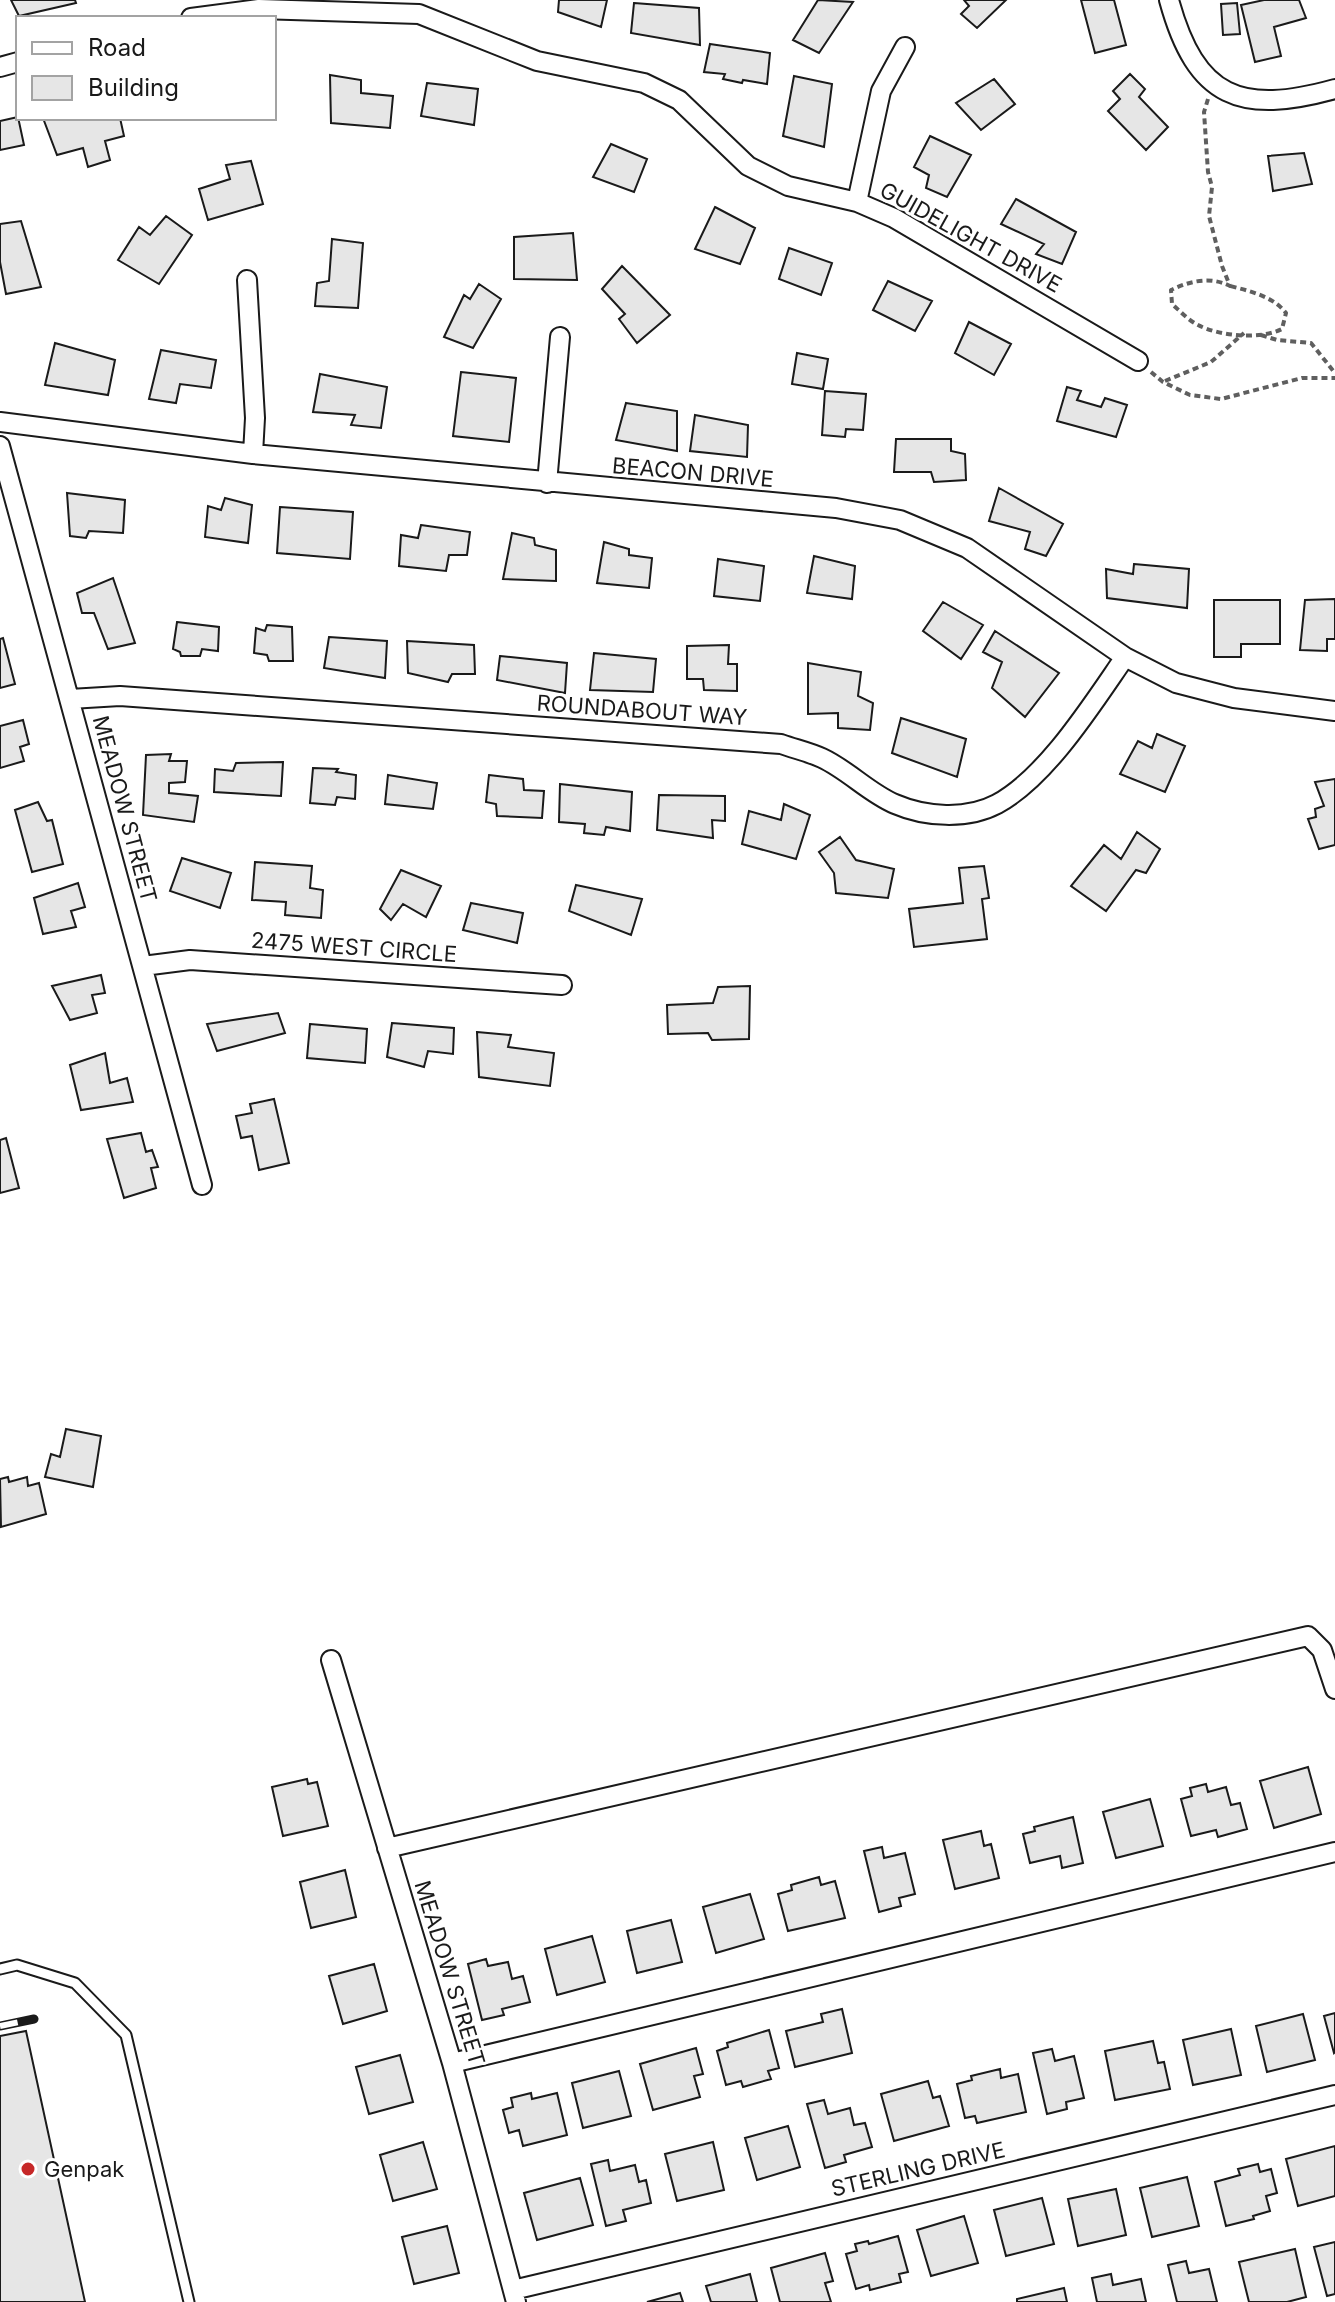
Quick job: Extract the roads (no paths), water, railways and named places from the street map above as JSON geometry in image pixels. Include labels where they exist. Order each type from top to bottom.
[{"type":"street","points":[[1169,0],[1176,24],[1198,67],[1228,94],[1265,102],[1300,99],[1335,89]]},
{"type":"street","name":"GUIDELIGHT DRIVE","points":[[206,16],[259,9],[420,7],[537,61],[644,83],[679,100],[748,166],[788,186],[857,202],[894,218],[1138,361]]},
{"type":"street","points":[[857,202],[881,91],[905,47]]},
{"type":"street","points":[[247,280],[255,418],[253,454]]},
{"type":"street","points":[[547,483],[560,337]]},
{"type":"street","name":"BEACON DRIVE","points":[[0,422],[253,454],[836,508],[900,520],[967,548],[1125,657],[1176,683],[1234,698],[1335,711]]},
{"type":"street","name":"MEADOW STREET","points":[[0,446],[202,1185]]},
{"type":"street","name":"ROUNDABOUT WAY","points":[[70,699],[120,696],[781,744],[823,759],[893,803],[925,813],[958,815],[995,806],[1022,787],[1052,756],[1125,657]]},
{"type":"street","name":"2475 WEST CIRCLE","points":[[143,966],[190,960],[562,985]]},
{"type":"street","points":[[387,1848],[1308,1636],[1322,1650],[1335,1689]]},
{"type":"street","name":"MEADOW STREET","points":[[331,1660],[452,2063],[515,2296]]},
{"type":"street","points":[[452,2063],[1335,1852]]},
{"type":"street","name":"STERLING DRIVE","points":[[515,2296],[1335,2095]]},
{"type":"lane","points":[[0,1969],[17,1965],[75,1983],[126,2035],[189,2302]]},
{"type":"railway","points":[[0,2026],[34,2019]]},
{"type":"place","name":"Genpak","points":[[28,2169]]}]
